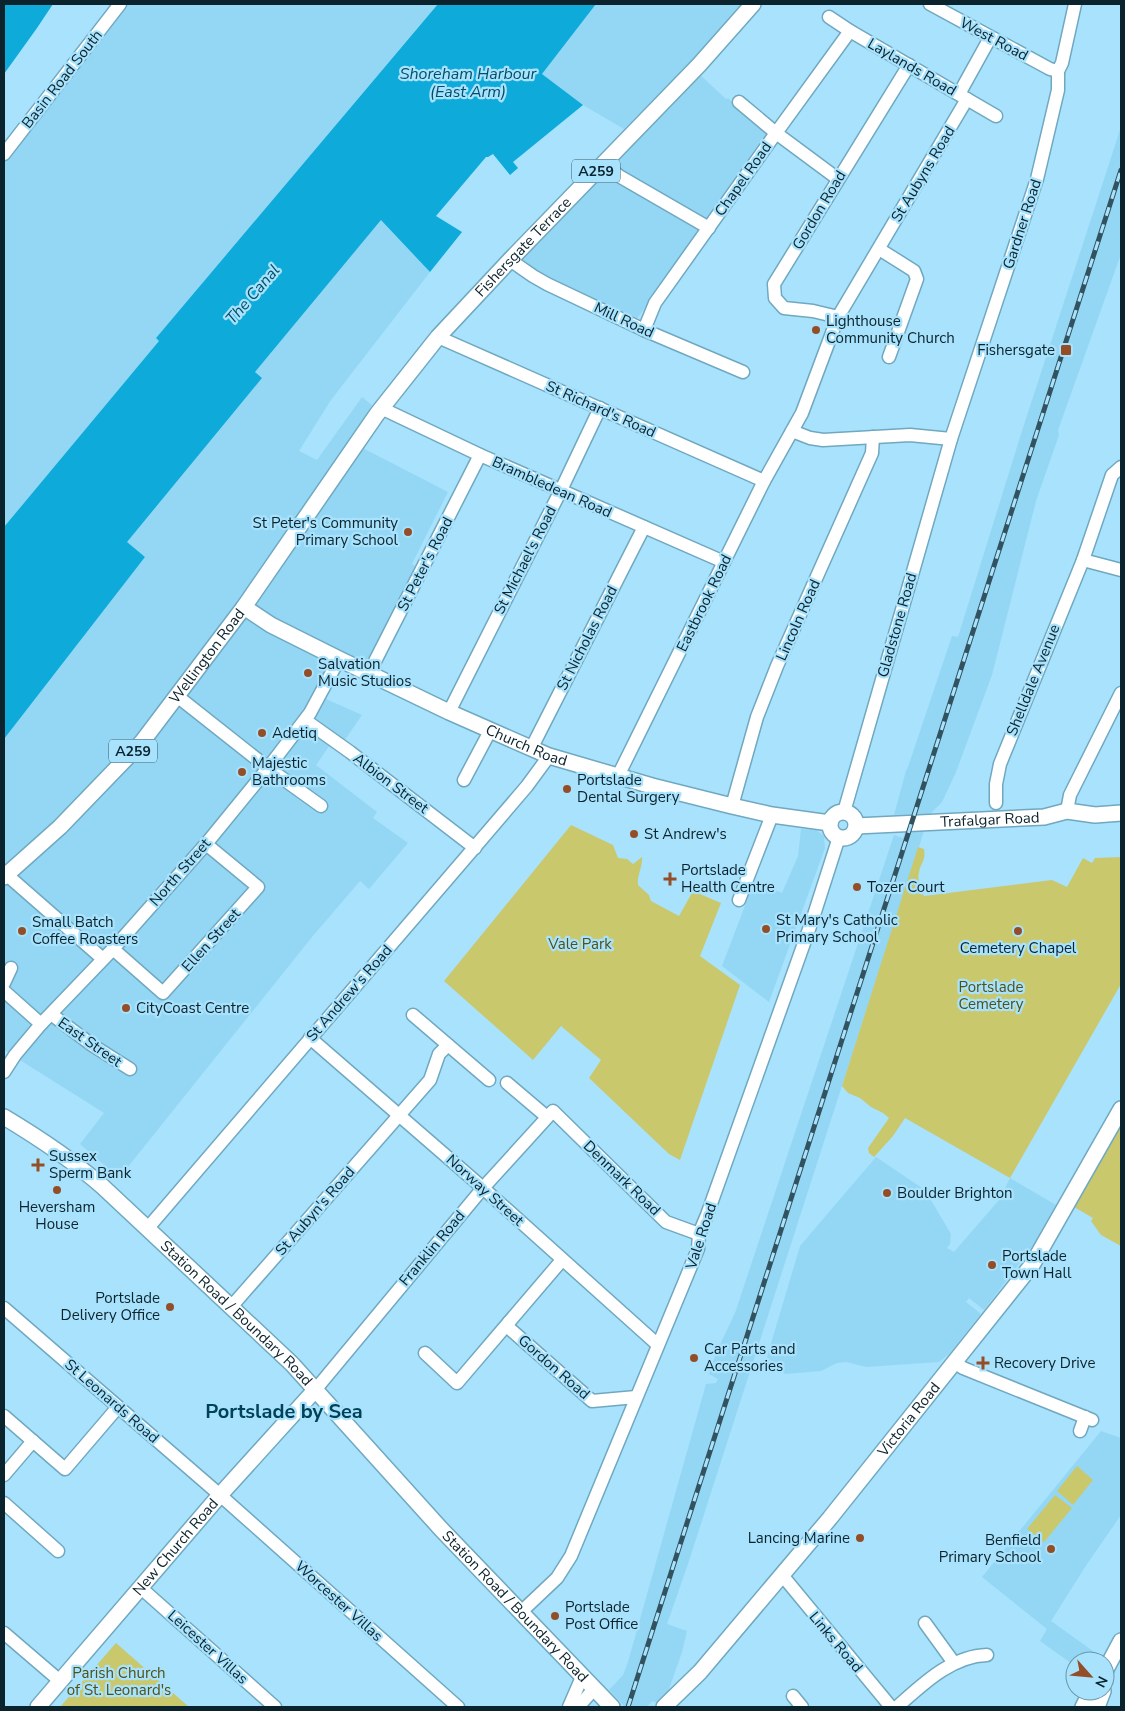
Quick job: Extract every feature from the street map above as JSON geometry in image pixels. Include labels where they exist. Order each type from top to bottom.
[{"type":"main road","name":"Fishersgate Terrace","points":[[382,408],[438,337],[699,65],[753,4]]},
{"type":"main road","name":"Wellington Road","points":[[5,876],[60,827],[142,742],[244,607],[382,408]]},
{"type":"main road","name":"Church Road","points":[[244,607],[271,625],[338,659],[490,731],[548,756],[732,806],[772,815],[830,823]]},
{"type":"main road","points":[[844,812],[854,817],[856,826],[849,836],[839,837],[832,832],[830,823],[834,815],[844,812]]},
{"type":"main road","name":"Trafalgar Road","points":[[856,826],[1035,817],[1067,812],[1096,815],[1121,813]]},
{"type":"main road","name":"Victoria Road","points":[[664,1707],[700,1672],[782,1576],[872,1467],[1032,1265],[1121,1109]]},
{"type":"main road","name":"Station Road / Boundary Road","points":[[4,1117],[78,1165],[292,1364],[403,1487],[612,1707]]},
{"type":"main road","name":"New Church Road","points":[[38,1707],[220,1495],[316,1389]]},
{"type":"main road","points":[[1115,1652],[1121,1641]]},
{"type":"street","name":"Basin Road South","points":[[4,154],[120,4]]},
{"type":"street","name":"West Road","points":[[930,4],[990,38],[1050,69],[1058,71]]},
{"type":"street","name":"Gardner Road","points":[[951,439],[1037,179],[1056,100],[1058,71],[1062,63],[1076,4]]},
{"type":"street","name":"Laylands Road","points":[[829,17],[996,116]]},
{"type":"street","name":"Chapel Road","points":[[644,330],[656,303],[850,31]]},
{"type":"street","name":"St Aubyns Road","points":[[838,317],[879,249],[963,97],[990,38]]},
{"type":"street","name":"Gordon Road","points":[[838,317],[813,311],[784,308],[777,302],[773,289],[774,284],[908,65]]},
{"type":"street","points":[[739,102],[776,133],[838,179]]},
{"type":"street","points":[[604,163],[619,176],[709,228]]},
{"type":"street","points":[[879,249],[914,271],[917,279],[889,357]]},
{"type":"street","name":"Mill Road","points":[[510,260],[540,280],[644,330],[743,372]]},
{"type":"street","name":"Eastbrook Road","points":[[618,776],[764,481],[810,394],[838,317]]},
{"type":"street","name":"St Richard's Road","points":[[438,337],[764,481]]},
{"type":"street","name":"Brambledean Road","points":[[382,408],[480,455],[724,562]]},
{"type":"street","name":"St Michael's Road","points":[[449,712],[561,490],[600,408]]},
{"type":"street","points":[[792,431],[810,438],[823,440],[910,435],[951,439]]},
{"type":"street","name":"Lincoln Road","points":[[732,806],[757,717],[777,666],[872,452],[873,437]]},
{"type":"street","name":"Gladstone Road","points":[[844,812],[951,439]]},
{"type":"street","name":"St Peter's Road","points":[[369,674],[480,455]]},
{"type":"street","name":"Shelldale Avenue","points":[[996,803],[996,784],[1000,764],[1082,560],[1112,475],[1121,468]]},
{"type":"street","name":"St Nicholas Road","points":[[531,749],[644,528]]},
{"type":"street","points":[[1082,560],[1121,570]]},
{"type":"street","name":"North Street","points":[[4,1072],[15,1055],[41,1024],[113,949],[206,844],[268,768],[305,720],[338,659]]},
{"type":"street","points":[[1067,812],[1070,795],[1121,693]]},
{"type":"street","points":[[177,696],[268,768],[321,806]]},
{"type":"street","name":"Albion Street","points":[[305,720],[350,752],[475,848]]},
{"type":"street","points":[[464,780],[490,731]]},
{"type":"street","name":"St Andrew's Road","points":[[147,1229],[475,848],[527,786],[548,756]]},
{"type":"street","points":[[739,900],[772,815]]},
{"type":"street","name":"Vale Road","points":[[521,1612],[556,1578],[571,1556],[698,1249],[699,1234],[813,918],[839,837]]},
{"type":"street","name":"Ellen Street","points":[[113,949],[163,993],[258,887],[206,844]]},
{"type":"street","points":[[5,876],[103,959]]},
{"type":"street","points":[[4,983],[11,968]]},
{"type":"street","points":[[4,991],[41,1024]]},
{"type":"street","name":"East Street","points":[[51,1014],[92,1045],[130,1069]]},
{"type":"street","points":[[413,1015],[489,1080]]},
{"type":"street","name":"Norway Street","points":[[310,1038],[483,1188],[658,1345]]},
{"type":"street","name":"St Aubyn's Road","points":[[231,1308],[430,1080],[439,1054],[448,1045]]},
{"type":"street","name":"Denmark Road","points":[[507,1083],[550,1114],[666,1222],[699,1234]]},
{"type":"street","name":"Franklin Road","points":[[316,1389],[483,1188],[550,1114]]},
{"type":"street","points":[[425,1353],[458,1382],[562,1260]]},
{"type":"street","name":"St Leonards Road","points":[[4,1308],[220,1495]]},
{"type":"street","name":"Gordon Road","points":[[509,1322],[508,1327],[510,1329],[592,1400],[636,1397]]},
{"type":"street","points":[[954,1362],[963,1368],[1088,1419],[1080,1431]]},
{"type":"street","points":[[4,1416],[65,1469],[118,1407]]},
{"type":"street","points":[[4,1475],[33,1441]]},
{"type":"street","name":"Worcester Villas","points":[[220,1495],[458,1707]]},
{"type":"street","points":[[4,1503],[58,1551]]},
{"type":"street","name":"Links Road","points":[[782,1576],[891,1707]]},
{"type":"street","name":"Leicester Villas","points":[[141,1588],[275,1707]]},
{"type":"street","points":[[925,1623],[954,1663]]},
{"type":"street","points":[[4,1633],[60,1681]]},
{"type":"street","points":[[897,1707],[954,1663],[976,1656],[987,1655]]},
{"type":"street","points":[[569,1707],[582,1677]]},
{"type":"street","points":[[578,1707],[594,1689]]},
{"type":"street","points":[[792,1696],[802,1707]]},
{"type":"shaded area","points":[[128,4],[438,4],[156,338],[159,341],[4,527],[4,163]]},
{"type":"shaded area","points":[[596,4],[742,4],[693,59],[624,129],[583,105],[542,74]]},
{"type":"shaded area","points":[[697,72],[770,135],[709,221],[625,174],[621,169],[620,163],[621,155]]},
{"type":"shaded area","points":[[1121,127],[1121,254],[1058,430],[1059,435],[1036,501],[992,675],[956,772],[942,802],[929,815],[923,816],[918,831],[924,831],[667,1624],[687,1631],[668,1692],[657,1703],[652,1701],[647,1707],[625,1707],[609,1690],[623,1675],[628,1662],[706,1384],[716,1383],[718,1379],[709,1374],[716,1353],[735,1313],[894,835],[903,838],[911,814],[894,815],[906,771],[952,636],[958,637],[1021,434]]},
{"type":"shaded area","points":[[600,174],[697,226],[700,233],[636,320],[540,274],[521,259]]},
{"type":"shaded area","points":[[382,219],[430,272],[331,400],[299,451],[317,460],[362,397],[372,405],[349,441],[448,492],[412,564],[419,568],[373,665],[345,653],[326,693],[326,699],[362,715],[340,747],[332,742],[316,765],[377,812],[373,818],[408,843],[369,889],[360,881],[312,937],[119,1178],[80,1144],[104,1113],[4,1050],[4,739],[145,557],[126,542],[262,378],[255,372]]},
{"type":"shaded area","name":"St Mary's Catholic Primary School","points":[[801,829],[816,830],[824,836],[825,848],[769,1002],[722,966],[754,882],[782,893],[798,856]]},
{"type":"shaded area","points":[[876,1157],[925,1190],[951,1234],[950,1244],[947,1248],[954,1252],[999,1200],[1010,1178],[1056,1205],[1034,1244],[984,1310],[969,1298],[966,1302],[981,1314],[949,1354],[939,1362],[866,1367],[846,1362],[837,1363],[821,1371],[785,1374],[767,1357],[800,1246]]},
{"type":"shaded area","name":"Benfield Primary School","points":[[1101,1431],[1121,1438],[1121,1515],[1051,1621],[1093,1651],[1065,1651],[1065,1659],[1040,1641],[1047,1629],[982,1577]]},
{"type":"green space","name":"Vale Park","points":[[571,825],[613,845],[618,858],[627,859],[633,864],[642,857],[638,885],[649,895],[651,901],[679,916],[693,891],[721,903],[700,956],[740,985],[680,1160],[669,1154],[589,1078],[601,1060],[561,1026],[533,1060],[444,981]]},
{"type":"green space","name":"Portslade Cemetery","points":[[918,847],[924,849],[918,878],[924,896],[1052,880],[1067,887],[1083,858],[1092,863],[1095,858],[1121,857],[1121,984],[1010,1178],[905,1118],[893,1136],[874,1157],[869,1153],[868,1148],[889,1118],[860,1098],[848,1093],[842,1086]]},
{"type":"green space","points":[[1121,1124],[1121,1246],[1101,1235],[1091,1221],[1093,1218],[1074,1207]]},
{"type":"green space","points":[[1077,1466],[1093,1480],[1073,1505],[1057,1491]]},
{"type":"green space","points":[[1055,1495],[1072,1508],[1044,1542],[1027,1529]]},
{"type":"green space","name":"Parish Church of St. Leonard's","points":[[116,1643],[189,1707],[60,1707]]},
{"type":"water","points":[[4,4],[53,4],[4,74]]},
{"type":"water","name":"Shoreham Harbour (East Arm)","points":[[438,4],[596,4],[542,74],[583,105],[513,162],[518,168],[510,175],[493,154],[486,157],[436,216],[462,232],[430,272],[381,220],[255,372],[262,378],[127,542],[145,557],[4,739],[4,527],[159,341],[156,338]]},
{"type":"railway","points":[[628,1707],[1121,170]]},
{"type":"place","name":"Lighthouse Community Church","points":[[816,330]]},
{"type":"place","name":"Fishersgate","points":[[1066,350]]},
{"type":"place","name":"St Peter's Community Primary School","points":[[408,532]]},
{"type":"place","name":"Salvation Music Studios","points":[[308,673]]},
{"type":"place","name":"Adetiq","points":[[262,733]]},
{"type":"place","name":"Majestic Bathrooms","points":[[242,772]]},
{"type":"place","name":"Portslade Dental Surgery","points":[[567,789]]},
{"type":"place","name":"St Andrew's","points":[[634,834]]},
{"type":"place","name":"Portslade Health Centre","points":[[670,879]]},
{"type":"place","name":"Tozer Court","points":[[857,887]]},
{"type":"place","name":"St Mary's Catholic Primary School","points":[[766,929]]},
{"type":"place","name":"Small Batch Coffee Roasters","points":[[22,931]]},
{"type":"place","name":"Cemetery Chapel","points":[[1018,931]]},
{"type":"place","name":"CityCoast Centre","points":[[126,1008]]},
{"type":"place","name":"Sussex Sperm Bank","points":[[38,1165]]},
{"type":"place","name":"Heversham House","points":[[57,1190]]},
{"type":"place","name":"Boulder Brighton","points":[[887,1193]]},
{"type":"place","name":"Portslade Town Hall","points":[[992,1265]]},
{"type":"place","name":"Portslade Delivery Office","points":[[170,1307]]},
{"type":"place","name":"Car Parts and Accessories","points":[[694,1358]]},
{"type":"place","name":"Recovery Drive","points":[[983,1363]]},
{"type":"place","name":"Lancing Marine","points":[[860,1538]]},
{"type":"place","name":"Benfield Primary School","points":[[1051,1549]]},
{"type":"place","name":"Portslade Post Office","points":[[555,1616]]},
{"type":"district","name":"Portslade by Sea","points":[[284,1411]]},
{"type":"water label","name":"The Canal","points":[[252,294]]}]
